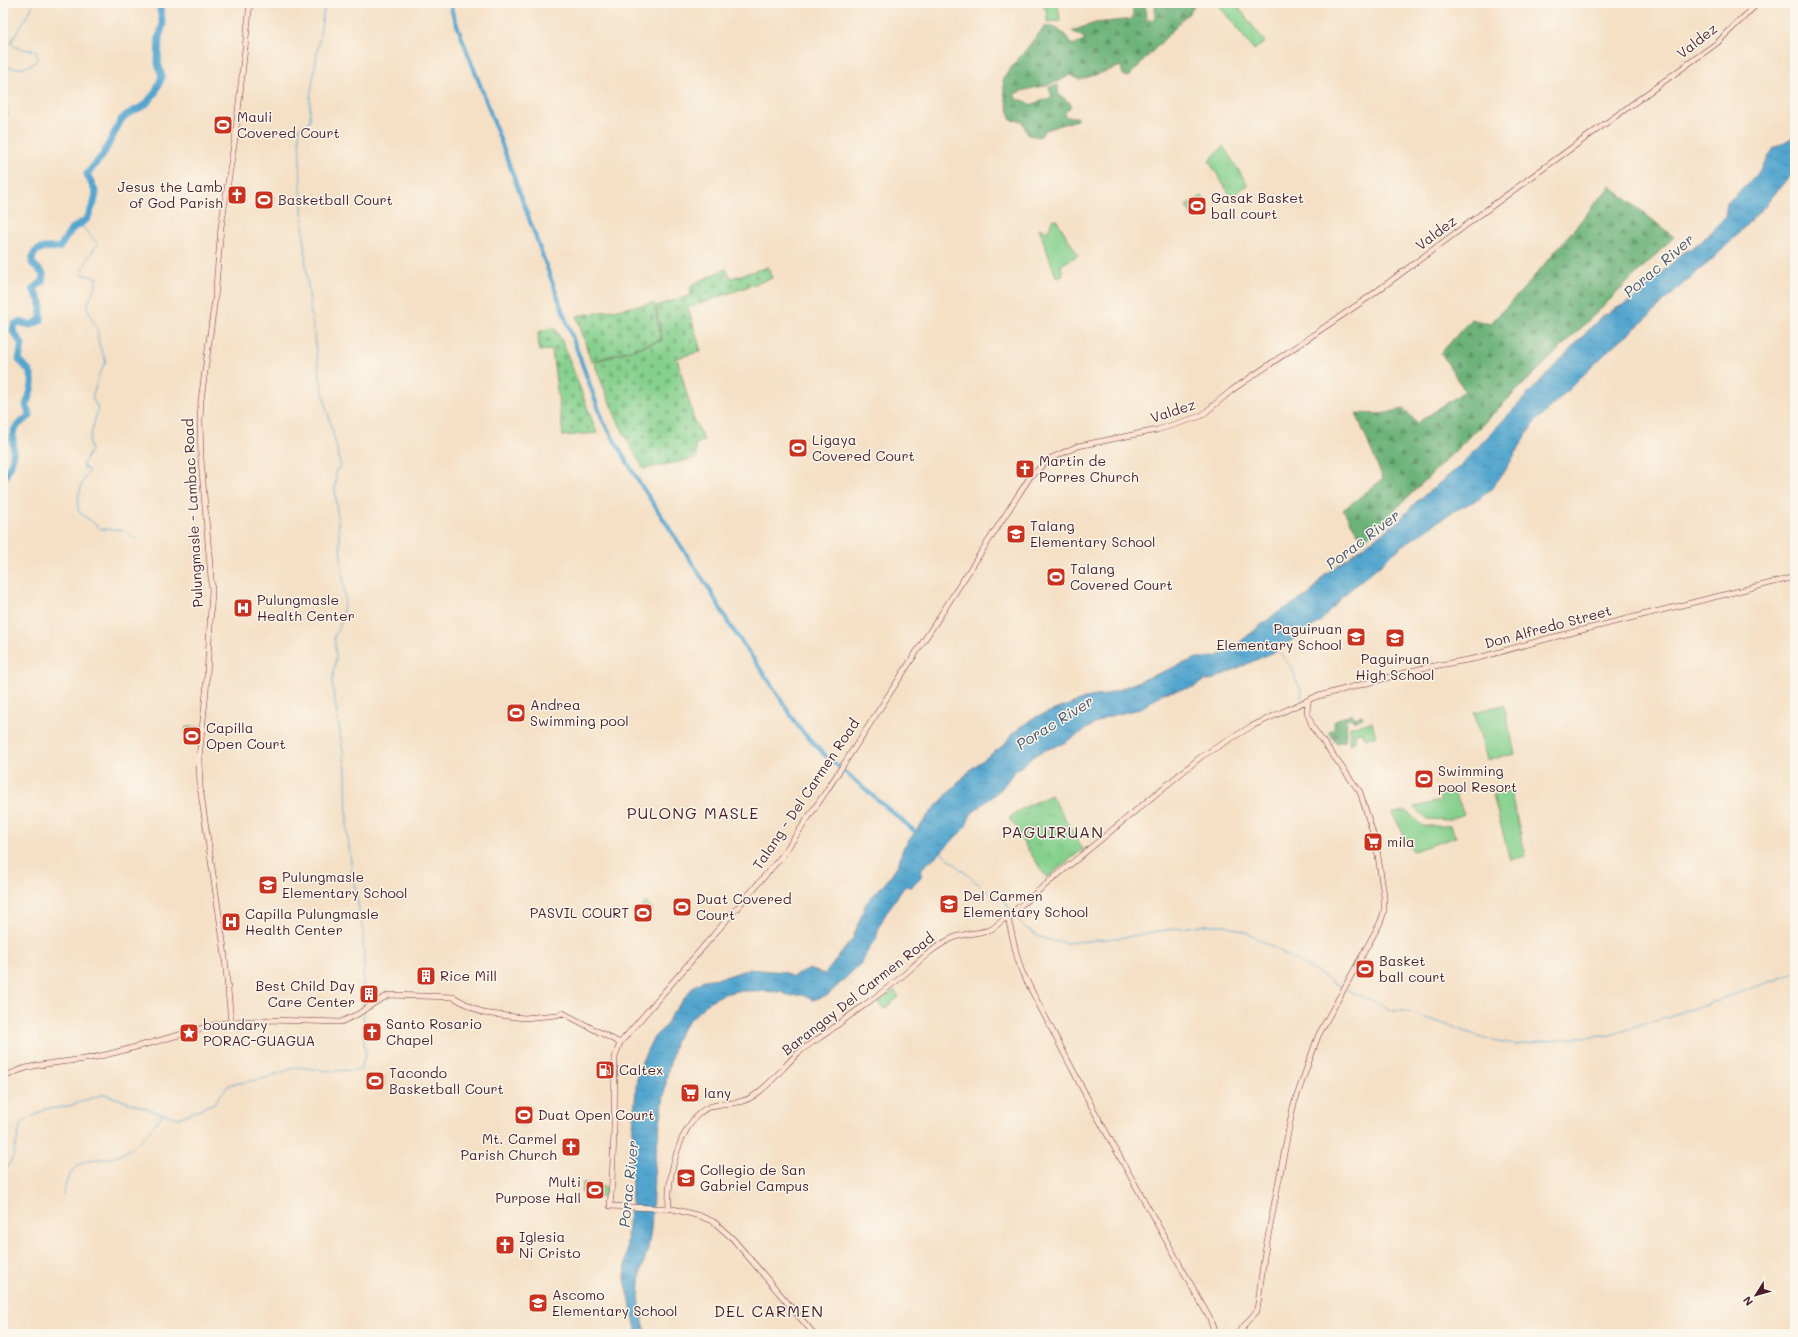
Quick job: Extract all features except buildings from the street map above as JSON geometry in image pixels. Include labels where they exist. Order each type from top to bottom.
[{"type":"street","name":"Pulungmasle - Lambac Road","points":[[231,1022],[224,948],[200,787],[199,758],[206,692],[212,590],[202,472],[200,421],[201,400],[215,298],[221,227],[235,138],[250,3]]},
{"type":"street","name":"Valdez","points":[[1107,440],[1157,430],[1201,416],[1232,390],[1369,298],[1519,186],[1717,42],[1758,3]]},
{"type":"street","name":"Talang - Del Carmen Road","points":[[669,1209],[610,1206],[613,1189],[612,1160],[615,1057],[620,1043],[782,856],[1030,477],[1049,459],[1063,452],[1078,446],[1107,440]]},
{"type":"street","name":"Don Alfredo Street","points":[[1021,904],[1202,756],[1252,726],[1308,701],[1348,688],[1423,668],[1478,658],[1550,638],[1795,577]]},
{"type":"street","points":[[1237,1334],[1257,1311],[1264,1257],[1293,1107],[1318,1036],[1380,923],[1384,912],[1384,896],[1376,843],[1360,792],[1313,728],[1307,712],[1308,701]]},
{"type":"street","name":"Barangay Del Carmen Road","points":[[669,1209],[668,1196],[678,1152],[684,1134],[693,1120],[705,1108],[720,1103],[748,1100],[757,1094],[799,1052],[895,982],[943,943],[952,938],[980,933],[992,929],[1021,904]]},
{"type":"street","points":[[1008,915],[1014,951],[1022,972],[1092,1107],[1210,1319],[1215,1334]]},
{"type":"street","points":[[3,1078],[11,1073],[31,1066],[99,1056],[213,1025],[231,1022],[269,1020],[341,1022],[390,995],[453,997],[483,1013],[524,1018],[557,1015],[563,1013],[620,1043]]},
{"type":"street","points":[[669,1209],[700,1216],[714,1222],[724,1230],[814,1334]]},
{"type":"green space","points":[[1042,3],[1058,3],[1060,21],[1047,22],[1047,12]]},
{"type":"green space","points":[[1133,3],[1145,3],[1146,20],[1154,20],[1156,3],[1168,3],[1168,9],[1175,3],[1196,3],[1191,11],[1128,77],[1123,75],[1121,66],[1080,80],[1070,75],[1057,82],[1014,94],[1017,100],[1023,100],[1030,105],[1052,97],[1049,87],[1058,85],[1058,94],[1071,104],[1069,109],[1065,112],[1065,117],[1077,117],[1077,120],[1045,130],[1040,137],[1028,135],[1022,121],[1011,120],[1004,92],[1003,78],[1044,27],[1054,27],[1061,31],[1073,45],[1086,39],[1072,31],[1095,23],[1133,19]]},
{"type":"green space","points":[[1217,3],[1235,3],[1265,42],[1254,50]]},
{"type":"green space","points":[[1223,146],[1248,185],[1231,197],[1209,161]]},
{"type":"green space","points":[[1610,186],[1674,237],[1363,541],[1343,510],[1383,479],[1356,413],[1381,414],[1404,409],[1417,423],[1465,391],[1441,353],[1471,319],[1490,324],[1527,285]]},
{"type":"green space","name":"Basketball Court","points":[[257,195],[273,196],[272,205],[256,204]]},
{"type":"green space","name":"Gasak Basket ball court","points":[[1202,196],[1208,205],[1192,215],[1186,206]]},
{"type":"green space","points":[[1056,219],[1078,255],[1061,265],[1063,275],[1056,277],[1039,228],[1048,232],[1052,220]]},
{"type":"green space","points":[[768,267],[772,278],[688,308],[701,351],[677,358],[694,420],[704,440],[695,445],[697,458],[644,469],[616,418],[594,362],[662,340],[656,306],[691,295],[691,285],[726,269],[731,278]]},
{"type":"green space","points":[[654,303],[661,340],[591,362],[577,316]]},
{"type":"green space","points":[[554,327],[563,343],[597,433],[563,436],[552,350],[539,351],[538,332]]},
{"type":"green space","points":[[1504,705],[1515,754],[1487,760],[1474,712]]},
{"type":"green space","points":[[1352,713],[1355,718],[1362,715],[1363,718],[1355,721],[1350,718],[1345,720],[1347,723],[1345,741],[1337,743],[1329,732],[1335,728],[1333,722]]},
{"type":"green space","points":[[1372,722],[1376,737],[1365,738],[1363,732],[1355,733],[1355,742],[1349,744],[1350,727]]},
{"type":"green space","name":"Capilla Open Court","points":[[186,727],[199,727],[198,744],[185,744]]},
{"type":"green space","points":[[1453,789],[1464,814],[1450,820],[1426,819],[1414,807],[1441,801],[1439,795]]},
{"type":"green space","points":[[1510,790],[1526,856],[1510,860],[1493,795]]},
{"type":"green space","points":[[1051,795],[1083,849],[1047,878],[1017,833],[1019,831],[1009,818],[1021,809]]},
{"type":"green space","points":[[1407,811],[1422,826],[1450,826],[1456,837],[1413,851],[1392,813]]},
{"type":"green space","name":"PASVIL COURT","points":[[646,902],[653,909],[642,921],[635,915]]},
{"type":"green space","name":"Basket ball court","points":[[1365,960],[1373,964],[1365,979],[1357,974]]},
{"type":"green space","points":[[894,990],[899,997],[884,1009],[879,1002]]},
{"type":"green space","name":"Tacondo Basketball Court","points":[[365,1077],[384,1077],[384,1086],[366,1086]]},
{"type":"green space","name":"Duat Open Court","points":[[524,1105],[532,1108],[523,1126],[516,1122]]},
{"type":"green space","name":"Multi Purpose Hall","points":[[583,1183],[608,1188],[606,1198],[581,1192]]},
{"type":"water","name":"Porac River","points":[[1795,136],[1795,172],[1788,178],[1761,210],[1714,258],[1610,349],[1533,424],[1505,471],[1491,489],[1479,499],[1452,512],[1401,547],[1344,595],[1321,621],[1278,650],[1214,679],[1203,681],[1194,687],[1163,693],[1140,709],[1106,717],[1064,743],[1038,753],[1015,771],[1001,789],[971,814],[965,828],[941,852],[922,868],[921,877],[911,887],[905,886],[883,918],[876,940],[871,945],[861,963],[828,995],[813,1000],[802,995],[789,996],[782,992],[737,991],[724,994],[710,1001],[688,1021],[676,1039],[667,1075],[655,1159],[651,1229],[648,1249],[641,1271],[639,1296],[646,1334],[637,1334],[625,1279],[628,1222],[632,1208],[631,1153],[637,1075],[653,1038],[665,1027],[671,1015],[694,986],[704,980],[725,977],[749,969],[784,972],[792,977],[808,969],[825,974],[853,938],[866,903],[886,882],[898,865],[903,848],[929,814],[972,768],[1004,745],[1012,734],[1033,718],[1090,697],[1105,695],[1197,658],[1216,657],[1230,650],[1275,614],[1310,594],[1324,575],[1400,520],[1416,502],[1459,467],[1602,316],[1636,298],[1680,255],[1701,242],[1725,217],[1727,203],[1756,176],[1774,148]]},
{"type":"waterway","points":[[3,69],[7,67],[20,68],[28,66],[38,59],[36,51],[15,47],[11,42],[31,9],[33,3]]},
{"type":"waterway","points":[[3,481],[13,457],[13,433],[18,425],[30,416],[26,405],[31,391],[32,380],[29,370],[19,360],[22,344],[13,331],[14,325],[19,322],[31,325],[41,320],[41,303],[33,289],[42,282],[43,274],[32,263],[34,253],[45,248],[59,248],[72,229],[87,219],[94,203],[96,193],[87,174],[103,155],[121,120],[126,115],[145,105],[155,93],[162,77],[158,63],[159,37],[163,25],[159,3]]},
{"type":"waterway","points":[[325,3],[310,98],[310,121],[299,128],[300,159],[305,252],[315,345],[322,388],[341,467],[336,470],[335,490],[345,600],[340,625],[334,637],[336,657],[332,683],[346,769],[347,831],[352,871],[363,932],[363,1007]]},
{"type":"waterway","points":[[451,3],[452,12],[603,421],[639,482],[708,587],[731,627],[769,681],[799,728],[826,756],[918,834]]},
{"type":"waterway","points":[[3,100],[6,104],[8,114],[3,120]]},
{"type":"waterway","points":[[80,224],[98,244],[87,259],[81,274],[98,278],[87,307],[97,329],[99,345],[106,361],[99,375],[92,398],[98,408],[89,443],[91,450],[82,466],[89,470],[80,490],[78,511],[101,529],[123,530],[137,539]]},
{"type":"waterway","points":[[1278,650],[1293,670],[1296,681],[1302,692],[1301,698],[1303,701]]},
{"type":"waterway","points":[[941,852],[985,890],[1003,900],[1011,911]]},
{"type":"waterway","points":[[1013,914],[1023,926],[1040,937],[1052,941],[1067,943],[1127,937],[1158,931],[1205,925],[1226,925],[1248,933],[1343,988]]},
{"type":"waterway","points":[[1346,989],[1393,1011],[1405,1011],[1497,1042],[1516,1045],[1579,1037],[1607,1036],[1707,1004],[1795,973]]},
{"type":"waterway","points":[[63,1195],[70,1173],[78,1166],[90,1160],[116,1157],[120,1155],[133,1147],[163,1114],[179,1118],[214,1103],[229,1085],[263,1079],[296,1067],[330,1071],[360,1070],[366,1054],[363,1035],[364,1012]]},
{"type":"waterway","points":[[3,1175],[13,1157],[21,1123],[46,1109],[66,1107],[104,1094],[162,1114]]},
{"type":"place","name":"Mauli Covered Court","points":[[223,125]]},
{"type":"place","name":"Jesus the Lamb of God Parish","points":[[237,195]]},
{"type":"place","name":"Basketball Court","points":[[264,200]]},
{"type":"place","name":"Gasak Basket ball court","points":[[1197,206]]},
{"type":"place","name":"Ligaya Covered Court","points":[[798,448]]},
{"type":"place","name":"Martin de Porres Church","points":[[1025,469]]},
{"type":"place","name":"Talang Elementary School","points":[[1016,534]]},
{"type":"place","name":"Talang Covered Court","points":[[1056,577]]},
{"type":"place","name":"Pulungmasle Health Center","points":[[243,608]]},
{"type":"place","name":"Paguiruan Elementary School","points":[[1356,637]]},
{"type":"place","name":"Paguiruan High School","points":[[1395,638]]},
{"type":"place","name":"Andrea Swimming pool","points":[[516,713]]},
{"type":"place","name":"Capilla Open Court","points":[[192,736]]},
{"type":"place","name":"Swimming pool Resort","points":[[1424,779]]},
{"type":"place","name":"mila","points":[[1373,842]]},
{"type":"place","name":"Pulungmasle Elementary School","points":[[268,885]]},
{"type":"place","name":"Del Carmen Elementary School","points":[[949,904]]},
{"type":"place","name":"Duat Covered Court","points":[[682,907]]},
{"type":"place","name":"PASVIL COURT","points":[[643,913]]},
{"type":"place","name":"Capilla Pulungmasle Health Center","points":[[231,922]]},
{"type":"place","name":"Basket ball court","points":[[1365,969]]},
{"type":"place","name":"Rice Mill","points":[[426,976]]},
{"type":"place","name":"Best Child Day Care Center","points":[[369,994]]},
{"type":"place","name":"Santo Rosario Chapel","points":[[372,1032]]},
{"type":"place","name":"boundary PORAC-GUAGUA","points":[[189,1033]]},
{"type":"place","name":"Caltex","points":[[605,1070]]},
{"type":"place","name":"Tacondo Basketball Court","points":[[375,1081]]},
{"type":"place","name":"lany","points":[[690,1093]]},
{"type":"place","name":"Duat Open Court","points":[[524,1115]]},
{"type":"place","name":"Mt. Carmel Parish Church","points":[[571,1147]]},
{"type":"place","name":"Collegio de San Gabriel Campus","points":[[686,1178]]},
{"type":"place","name":"Multi Purpose Hall","points":[[595,1190]]},
{"type":"place","name":"Iglesia Ni Cristo","points":[[505,1245]]},
{"type":"place","name":"Ascomo Elementary School","points":[[538,1303]]},
{"type":"district","name":"PULONG MASLE","points":[[693,813]]},
{"type":"district","name":"PAGUIRUAN","points":[[1053,832]]},
{"type":"district","name":"DEL CARMEN","points":[[769,1311]]}]
